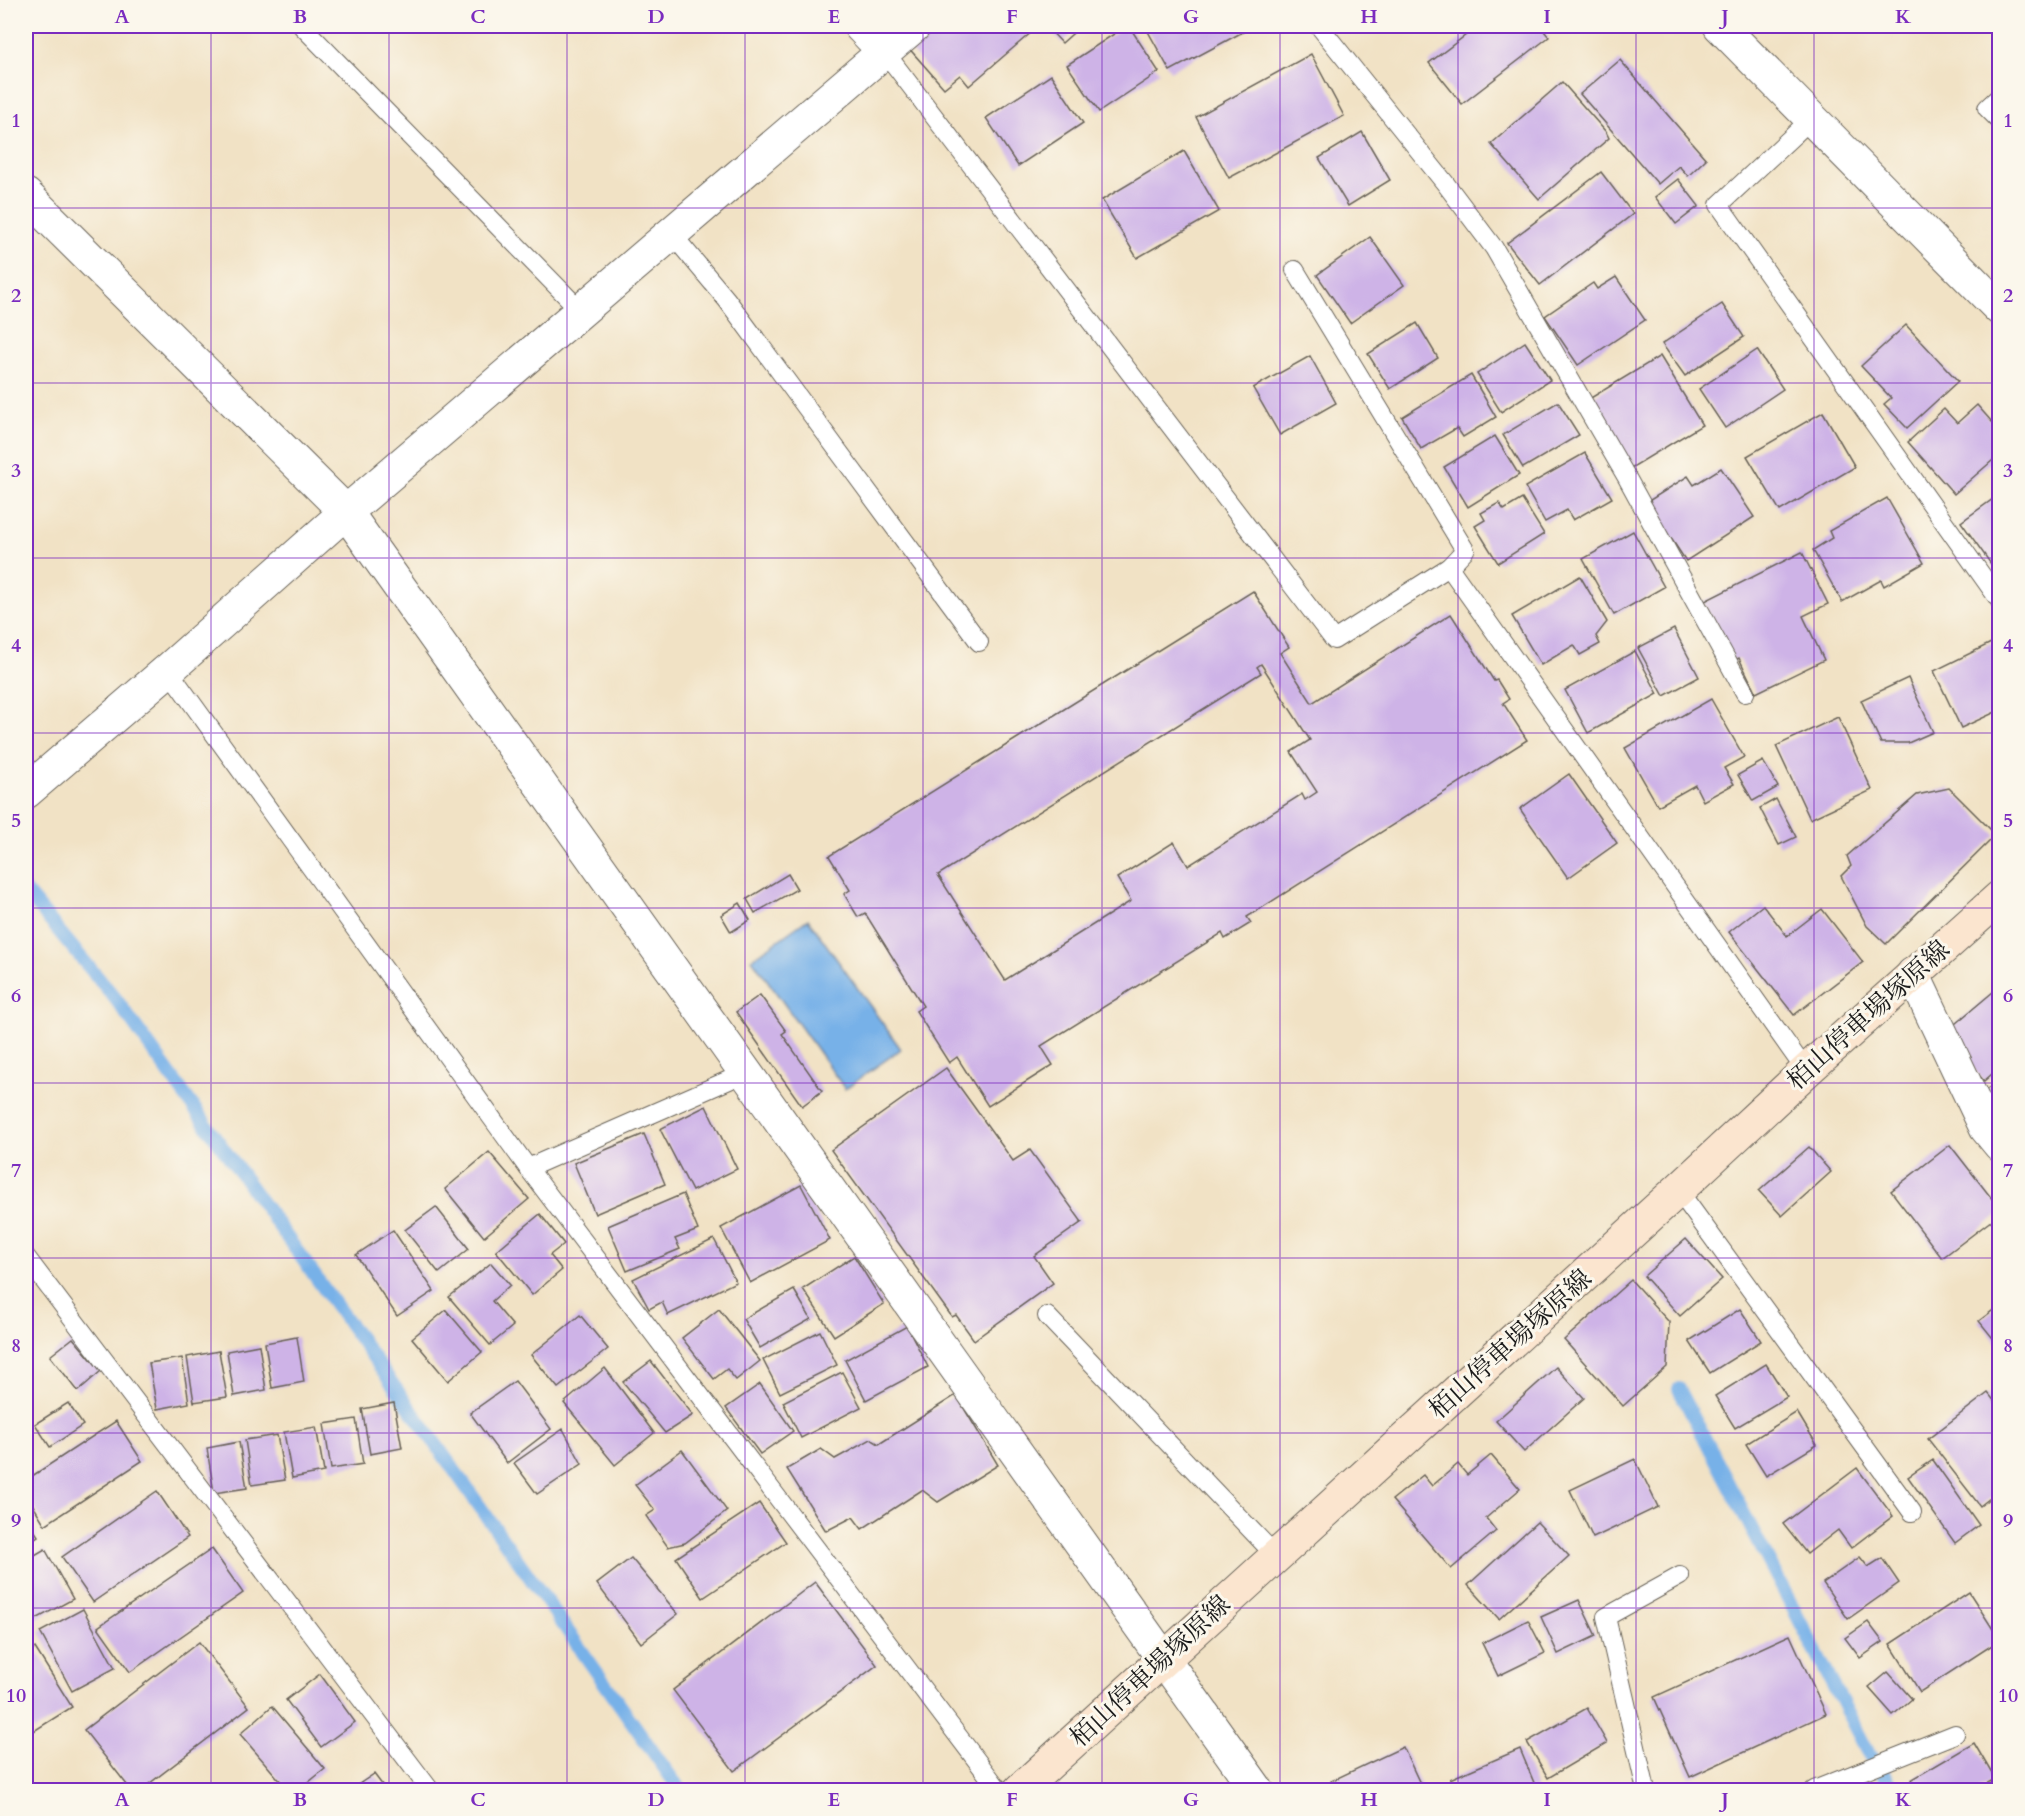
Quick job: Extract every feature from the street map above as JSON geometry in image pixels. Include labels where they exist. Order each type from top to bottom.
[{"type":"main road","name":"栢山停車場塚原線","points":[[1020,1791],[1806,1071],[2000,897]]},
{"type":"street","points":[[860,26],[884,51]]},
{"type":"street","points":[[26,792],[580,310],[914,26]]},
{"type":"street","points":[[1720,26],[2000,309]]},
{"type":"street","points":[[26,195],[346,512],[1257,1791]]},
{"type":"street","points":[[1913,974],[1986,1128],[2000,1145]]},
{"type":"lane","points":[[302,26],[580,310]]},
{"type":"lane","points":[[1319,26],[1494,248],[1626,476],[1745,693]]},
{"type":"lane","points":[[884,51],[1334,640],[1449,567],[1465,550],[1295,270]]},
{"type":"lane","points":[[2000,96],[1988,108],[2000,121]]},
{"type":"lane","points":[[1811,119],[1719,205],[2000,601]]},
{"type":"lane","points":[[671,233],[727,300],[979,642]]},
{"type":"lane","points":[[1449,567],[1806,1071]]},
{"type":"lane","points":[[168,670],[528,1168],[999,1791]]},
{"type":"lane","points":[[528,1168],[745,1073]]},
{"type":"lane","points":[[1678,1190],[1912,1512]]},
{"type":"lane","points":[[26,1257],[430,1791]]},
{"type":"lane","points":[[1047,1316],[1276,1556]]},
{"type":"lane","points":[[1646,1791],[1606,1617],[1680,1576]]},
{"type":"lane","points":[[1814,1791],[1955,1734]]},
{"type":"water","points":[[808,919],[901,1049],[845,1089],[752,959]]},
{"type":"building","points":[[929,26],[1028,26],[1033,31],[969,86],[960,75],[944,88],[906,45]]},
{"type":"building","points":[[1046,26],[1081,26],[1062,43]]},
{"type":"building","points":[[1129,26],[1159,72],[1099,112],[1067,65]]},
{"type":"building","points":[[1145,26],[1254,26],[1170,71]]},
{"type":"building","points":[[1478,26],[1540,26],[1549,37],[1462,104],[1429,63]]},
{"type":"building","points":[[1311,54],[1344,116],[1229,178],[1196,117]]},
{"type":"building","points":[[1620,60],[1706,159],[1688,176],[1679,166],[1658,184],[1580,94]]},
{"type":"building","points":[[1051,75],[1083,123],[1018,166],[986,118]]},
{"type":"building","points":[[1562,82],[1609,138],[1539,199],[1491,144]]},
{"type":"building","points":[[1362,132],[1390,180],[1348,206],[1319,158]]},
{"type":"building","points":[[1184,151],[1219,211],[1137,258],[1102,200]]},
{"type":"building","points":[[1601,172],[1633,214],[1540,285],[1507,243]]},
{"type":"building","points":[[1678,179],[1699,206],[1676,224],[1655,197]]},
{"type":"building","points":[[1370,237],[1404,285],[1350,323],[1317,275]]},
{"type":"building","points":[[1616,277],[1645,320],[1578,365],[1545,316],[1593,283],[1597,289]]},
{"type":"building","points":[[1722,304],[1744,337],[1685,376],[1662,344]]},
{"type":"building","points":[[1417,323],[1438,358],[1390,389],[1368,354]]},
{"type":"building","points":[[1906,325],[1958,381],[1907,428],[1884,404],[1891,398],[1861,366]]},
{"type":"building","points":[[1525,342],[1550,380],[1501,412],[1477,374]]},
{"type":"building","points":[[1757,350],[1783,389],[1725,428],[1699,389]]},
{"type":"building","points":[[1310,356],[1336,403],[1280,435],[1253,388]]},
{"type":"building","points":[[1660,356],[1702,425],[1631,468],[1589,399]]},
{"type":"building","points":[[1471,375],[1496,417],[1463,437],[1457,428],[1421,449],[1402,417]]},
{"type":"building","points":[[1558,402],[1579,435],[1523,468],[1503,435]]},
{"type":"building","points":[[1977,405],[2000,431],[2000,454],[1954,494],[1908,442],[1944,409],[1957,423]]},
{"type":"building","points":[[1823,412],[1855,467],[1780,511],[1747,456]]},
{"type":"building","points":[[1495,436],[1519,475],[1468,507],[1444,467]]},
{"type":"building","points":[[1585,453],[1612,498],[1573,520],[1567,510],[1545,522],[1525,487]]},
{"type":"building","points":[[1721,468],[1754,517],[1686,561],[1647,502],[1688,476],[1694,485]]},
{"type":"building","points":[[2000,494],[2000,569],[1996,571],[1961,522]]},
{"type":"building","points":[[1887,498],[1924,563],[1884,586],[1881,580],[1842,602],[1813,550],[1832,538],[1829,531]]},
{"type":"building","points":[[1522,499],[1544,534],[1498,563],[1475,526],[1485,520],[1481,513],[1499,503],[1504,510]]},
{"type":"building","points":[[1633,531],[1664,587],[1614,615],[1583,559]]},
{"type":"building","points":[[1802,552],[1828,604],[1803,616],[1824,660],[1756,693],[1739,658],[1733,661],[1703,602]]},
{"type":"building","points":[[1580,576],[1607,622],[1596,636],[1600,644],[1580,655],[1574,645],[1541,665],[1512,616]]},
{"type":"building","points":[[1253,591],[1289,647],[1280,653],[1312,703],[1451,614],[1494,681],[1497,680],[1509,699],[1503,703],[1527,740],[1247,917],[1251,923],[1225,939],[1222,933],[1041,1046],[1053,1065],[988,1106],[957,1057],[949,1063],[916,1011],[923,1006],[865,913],[858,917],[844,894],[850,890],[829,856]],"holes":[[[1261,664],[1310,740],[1291,752],[1317,792],[1305,800],[1302,794],[1188,866],[1174,842],[1117,878],[1131,901],[1005,980],[938,875],[1261,673],[1257,667]]]},
{"type":"building","points":[[1674,629],[1699,677],[1664,696],[1638,648]]},
{"type":"building","points":[[1991,643],[2000,660],[2000,710],[1961,728],[1934,671]]},
{"type":"building","points":[[1635,651],[1658,694],[1588,733],[1565,690]]},
{"type":"building","points":[[1908,678],[1933,732],[1908,743],[1881,743],[1861,700]]},
{"type":"building","points":[[1711,699],[1744,757],[1724,768],[1734,784],[1703,801],[1695,785],[1658,806],[1625,748]]},
{"type":"building","points":[[1838,717],[1872,790],[1810,819],[1776,746]]},
{"type":"building","points":[[1763,761],[1778,787],[1753,801],[1738,775]]},
{"type":"building","points":[[1569,774],[1617,843],[1568,878],[1520,809]]},
{"type":"building","points":[[1949,788],[1996,835],[1886,944],[1867,926],[1841,876],[1851,866],[1847,856],[1917,795]]},
{"type":"building","points":[[1776,799],[1796,837],[1779,845],[1760,808]]},
{"type":"building","points":[[788,874],[797,889],[755,913],[747,899]]},
{"type":"building","points":[[740,903],[750,920],[731,932],[721,915]]},
{"type":"building","points":[[1763,905],[1787,936],[1822,909],[1863,962],[1794,1015],[1729,932]]},
{"type":"building","points":[[2000,986],[2000,1067],[1984,1081],[1943,1034]]},
{"type":"building","points":[[760,995],[786,1031],[782,1034],[822,1091],[802,1106],[736,1012]]},
{"type":"building","points":[[946,1068],[1013,1161],[1030,1150],[1082,1222],[1034,1256],[1053,1283],[974,1340],[956,1315],[952,1317],[831,1150]]},
{"type":"building","points":[[2000,1081],[2000,1120],[1982,1092]]},
{"type":"building","points":[[706,1106],[737,1169],[692,1191],[660,1129]]},
{"type":"building","points":[[644,1134],[665,1184],[595,1214],[574,1163]]},
{"type":"building","points":[[1950,1145],[2000,1209],[2000,1214],[1942,1258],[1891,1191]]},
{"type":"building","points":[[1809,1147],[1831,1172],[1782,1216],[1759,1191]]},
{"type":"building","points":[[489,1152],[529,1199],[484,1237],[445,1189]]},
{"type":"building","points":[[801,1185],[830,1240],[750,1283],[721,1228]]},
{"type":"building","points":[[683,1194],[698,1230],[675,1239],[680,1249],[627,1271],[608,1226]]},
{"type":"building","points":[[436,1207],[469,1249],[439,1273],[405,1230]]},
{"type":"building","points":[[540,1214],[564,1244],[550,1255],[562,1270],[532,1295],[496,1251]]},
{"type":"building","points":[[393,1230],[434,1291],[397,1316],[356,1255]]},
{"type":"building","points":[[714,1239],[736,1282],[668,1315],[662,1302],[649,1309],[633,1279]]},
{"type":"building","points":[[1686,1239],[1722,1279],[1680,1316],[1644,1276]]},
{"type":"building","points":[[854,1256],[884,1304],[834,1336],[803,1289]]},
{"type":"building","points":[[491,1263],[510,1285],[492,1301],[513,1326],[490,1345],[449,1297]]},
{"type":"building","points":[[1631,1280],[1669,1322],[1667,1367],[1623,1406],[1564,1340]]},
{"type":"building","points":[[794,1290],[811,1319],[760,1348],[743,1319]]},
{"type":"building","points":[[2000,1305],[2000,1347],[1979,1321]]},
{"type":"building","points":[[719,1309],[760,1361],[736,1380],[727,1369],[714,1379],[682,1338]]},
{"type":"building","points":[[1740,1309],[1761,1341],[1710,1373],[1689,1341]]},
{"type":"building","points":[[446,1310],[482,1352],[448,1381],[412,1338]]},
{"type":"building","points":[[580,1315],[608,1349],[558,1388],[531,1355]]},
{"type":"building","points":[[907,1326],[928,1367],[866,1400],[845,1360]]},
{"type":"building","points":[[820,1331],[837,1365],[780,1393],[763,1360]]},
{"type":"building","points":[[297,1337],[304,1382],[272,1388],[265,1343]]},
{"type":"building","points":[[73,1338],[101,1371],[78,1391],[50,1356]]},
{"type":"building","points":[[259,1345],[266,1390],[234,1396],[227,1351]]},
{"type":"building","points":[[219,1351],[227,1397],[194,1402],[187,1357]]},
{"type":"building","points":[[182,1358],[189,1403],[157,1409],[149,1363]]},
{"type":"building","points":[[651,1361],[693,1415],[665,1433],[623,1382]]},
{"type":"building","points":[[1766,1364],[1787,1397],[1735,1428],[1715,1396]]},
{"type":"building","points":[[1556,1367],[1584,1398],[1524,1452],[1496,1421]]},
{"type":"building","points":[[605,1368],[654,1433],[615,1465],[564,1403]]},
{"type":"building","points":[[842,1372],[861,1407],[801,1438],[783,1402]]},
{"type":"building","points":[[515,1381],[551,1429],[507,1463],[470,1413]]},
{"type":"building","points":[[760,1384],[793,1431],[760,1454],[726,1408]]},
{"type":"building","points":[[1988,1393],[2000,1408],[2000,1490],[1980,1506],[1928,1439]]},
{"type":"building","points":[[956,1395],[998,1465],[938,1502],[922,1490],[862,1529],[853,1517],[826,1531],[787,1469],[821,1449],[835,1459],[871,1439],[879,1444]]},
{"type":"building","points":[[68,1403],[83,1425],[50,1447],[35,1424]]},
{"type":"building","points":[[394,1403],[402,1448],[370,1454],[362,1409]]},
{"type":"building","points":[[1797,1412],[1817,1445],[1766,1476],[1746,1444]]},
{"type":"building","points":[[356,1419],[363,1464],[331,1469],[324,1424]]},
{"type":"building","points":[[116,1421],[142,1461],[45,1525],[26,1494],[26,1480]]},
{"type":"building","points":[[316,1427],[324,1472],[292,1478],[284,1432]]},
{"type":"building","points":[[563,1429],[582,1464],[537,1494],[514,1463]]},
{"type":"building","points":[[277,1435],[285,1480],[252,1485],[245,1440]]},
{"type":"building","points":[[239,1442],[247,1488],[214,1493],[207,1448]]},
{"type":"building","points":[[682,1450],[727,1511],[685,1543],[668,1547],[646,1516],[655,1510],[635,1485]]},
{"type":"building","points":[[1491,1455],[1520,1489],[1486,1518],[1496,1531],[1451,1569],[1392,1500],[1423,1475],[1432,1486],[1458,1464],[1467,1475]]},
{"type":"building","points":[[1635,1459],[1658,1507],[1593,1538],[1570,1490]]},
{"type":"building","points":[[1933,1460],[1979,1525],[1955,1543],[1908,1477]]},
{"type":"building","points":[[1857,1468],[1893,1516],[1851,1548],[1838,1530],[1807,1554],[1783,1524]]},
{"type":"building","points":[[157,1491],[188,1537],[93,1602],[62,1557]]},
{"type":"building","points":[[759,1503],[786,1542],[703,1598],[676,1558]]},
{"type":"building","points":[[26,1517],[38,1536],[26,1544]]},
{"type":"building","points":[[1537,1522],[1569,1556],[1499,1619],[1468,1585]]},
{"type":"building","points":[[45,1549],[73,1599],[29,1623],[26,1616],[26,1560]]},
{"type":"building","points":[[212,1549],[243,1593],[130,1672],[98,1627]]},
{"type":"building","points":[[1860,1557],[1868,1567],[1882,1558],[1899,1583],[1848,1619],[1823,1583]]},
{"type":"building","points":[[631,1558],[678,1614],[641,1643],[597,1584]]},
{"type":"building","points":[[815,1582],[877,1665],[734,1771],[673,1690]]},
{"type":"building","points":[[1969,1592],[2000,1640],[1920,1692],[1890,1644]]},
{"type":"building","points":[[1579,1600],[1596,1636],[1558,1654],[1541,1617]]},
{"type":"building","points":[[83,1609],[115,1668],[72,1691],[40,1632]]},
{"type":"building","points":[[1528,1620],[1545,1653],[1498,1676],[1482,1643]]},
{"type":"building","points":[[1868,1622],[1883,1642],[1860,1658],[1845,1638]]},
{"type":"building","points":[[1790,1635],[1826,1714],[1690,1777],[1654,1697]]},
{"type":"building","points":[[199,1642],[249,1707],[141,1790],[131,1790],[84,1730]]},
{"type":"building","points":[[35,1648],[72,1707],[34,1731],[26,1718],[26,1654]]},
{"type":"building","points":[[1888,1672],[1912,1699],[1893,1715],[1869,1688]]},
{"type":"building","points":[[320,1674],[355,1722],[321,1747],[286,1700]]},
{"type":"building","points":[[272,1706],[325,1769],[299,1790],[288,1790],[240,1734]]},
{"type":"building","points":[[1587,1708],[1607,1743],[1548,1778],[1527,1742]]},
{"type":"building","points":[[1974,1743],[1995,1779],[1975,1790],[1917,1790],[1911,1780]]},
{"type":"building","points":[[1403,1747],[1423,1790],[1335,1790],[1331,1781]]},
{"type":"building","points":[[1520,1749],[1537,1790],[1454,1790],[1450,1779]]},
{"type":"building","points":[[374,1774],[386,1790],[350,1790]]},
{"type":"waterway","points":[[26,892],[115,998],[435,1443],[680,1790]]},
{"type":"waterway","points":[[1679,1389],[1870,1756],[1893,1790]]}]
